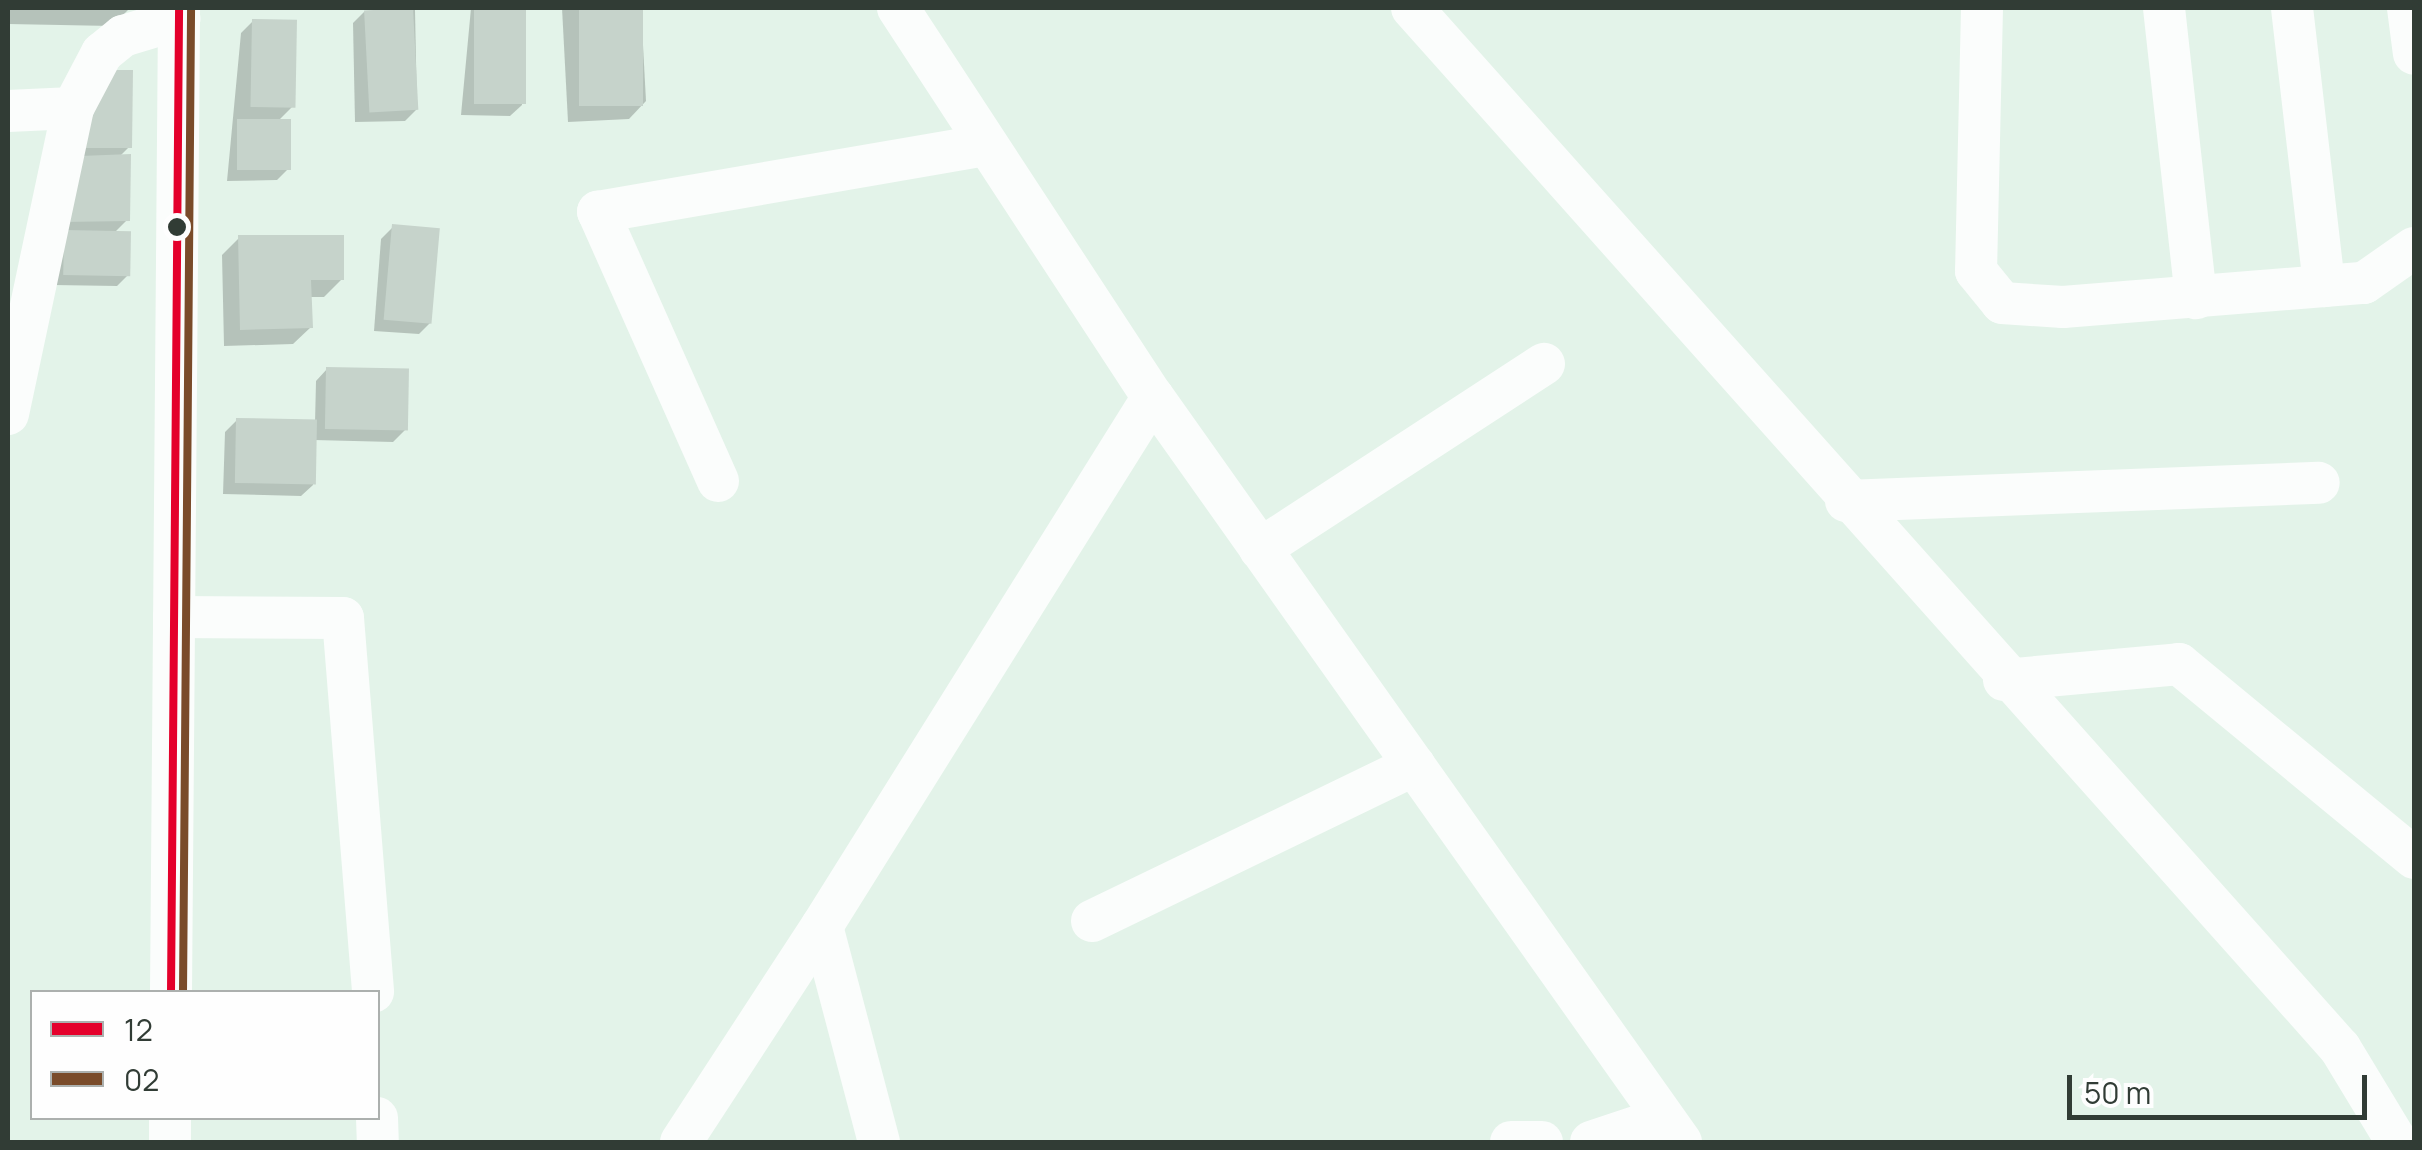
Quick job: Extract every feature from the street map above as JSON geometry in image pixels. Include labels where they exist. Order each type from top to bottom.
[{"type":"street","points":[[898,8],[1153,398],[1672,1130],[1591,1142]]},
{"type":"street","points":[[1412,8],[2004,680],[2340,1048],[2397,1142]]},
{"type":"street","points":[[1982,8],[1976,270],[2002,304],[2196,298],[2364,283],[2414,248]]},
{"type":"street","points":[[2164,8],[2196,298]]},
{"type":"street","points":[[2292,8],[2324,286]]},
{"type":"street","points":[[2408,8],[2414,54]]},
{"type":"street","points":[[8,414],[73,108],[102,53],[123,36],[179,14],[171,990]]},
{"type":"street","points":[[8,111],[73,108]]},
{"type":"street","points":[[718,481],[598,212],[985,145]]},
{"type":"street","points":[[1260,549],[1544,364]]},
{"type":"street","points":[[681,1142],[822,926],[1153,398]]},
{"type":"street","points":[[1846,501],[2319,483]]},
{"type":"street","points":[[174,617],[342,618],[373,990]]},
{"type":"street","points":[[2004,680],[2179,664],[2414,858]]},
{"type":"street","points":[[1092,921],[1414,765]]},
{"type":"street","points":[[822,926],[879,1142]]},
{"type":"street","points":[[1511,1142],[1542,1142]]},
{"type":"building","points":[[413,8],[418,110],[369,112],[364,11]]},
{"type":"building","points":[[474,8],[526,8],[526,104],[474,104]]},
{"type":"building","points":[[579,8],[643,8],[643,106],[579,106]]},
{"type":"building","points":[[252,19],[297,20],[295,108],[250,107]]},
{"type":"building","points":[[102,70],[133,70],[132,148],[75,148]]},
{"type":"building","points":[[237,119],[291,119],[291,170],[237,170]]},
{"type":"building","points":[[131,154],[130,221],[62,222],[80,156]]},
{"type":"building","points":[[392,224],[440,228],[431,324],[384,320]]},
{"type":"building","points":[[64,230],[131,231],[130,276],[63,275]]},
{"type":"building","points":[[238,235],[344,235],[344,280],[311,280],[313,328],[240,330]]},
{"type":"building","points":[[326,367],[409,368],[408,430],[325,429]]},
{"type":"building","points":[[236,418],[317,419],[316,484],[235,483]]},
{"type":"transit line","name":"12","points":[[171,990],[179,8]]},
{"type":"transit line","name":"02","points":[[183,990],[191,8]]}]
